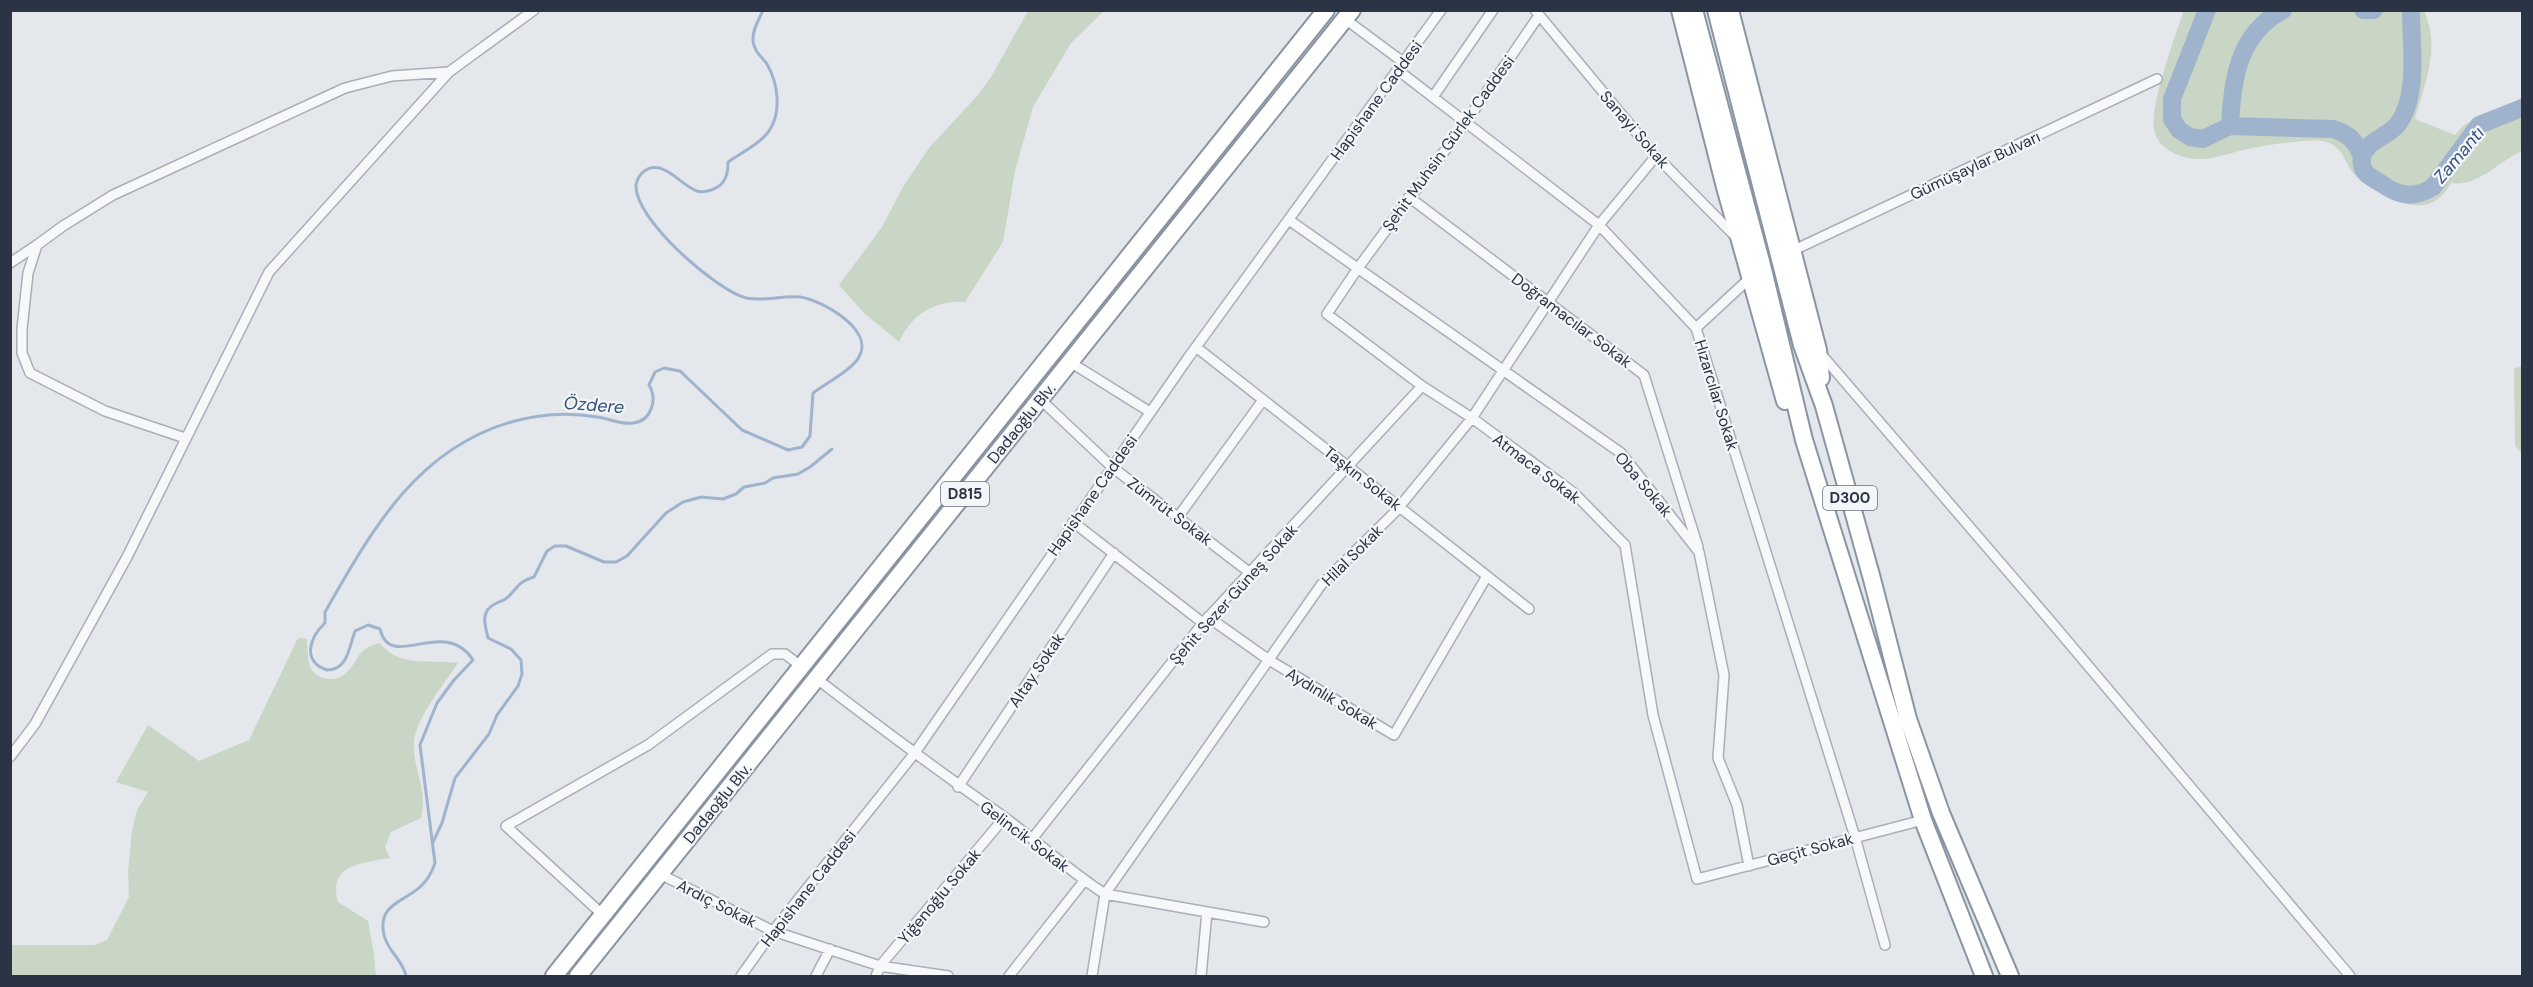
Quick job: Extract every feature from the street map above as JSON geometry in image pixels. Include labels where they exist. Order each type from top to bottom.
[{"type":"highway","name":"Dadaoğlu Blv.","points":[[554,976],[1326,10]]},
{"type":"highway","points":[[1680,10],[1778,379],[1791,416],[1804,441]]},
{"type":"highway","name":"D300","points":[[1694,10],[1762,265],[1804,441],[1923,820],[1984,976]]},
{"type":"highway","name":"D300","points":[[1716,10],[1802,345],[1824,406],[1908,719],[1941,813],[2010,976]]},
{"type":"highway","points":[[1730,10],[1818,350],[1824,406]]},
{"type":"highway","name":"Dadaoğlu Blv.","points":[[578,976],[1348,15]]},
{"type":"street","points":[[10,757],[35,724],[121,568],[268,272],[449,72],[534,10]]},
{"type":"street","name":"Hapishane Caddesi","points":[[741,976],[773,931],[914,754],[1196,347],[1441,10]]},
{"type":"street","points":[[1433,97],[1492,10]]},
{"type":"street","name":"Sanayi Sokak","points":[[1537,14],[1656,156],[1741,242]]},
{"type":"street","name":"Şehit Muhsin Gürlek Caddesi","points":[[1358,268],[1466,122],[1537,14]]},
{"type":"street","name":"Hızarcılar Sokak","points":[[1348,15],[1433,97],[1599,225],[1696,328],[1855,837],[1885,945]]},
{"type":"street","points":[[10,263],[63,225],[113,195],[345,88],[392,76],[449,72]]},
{"type":"street","name":"Gümüşaylar Bulvarı","points":[[1792,251],[2157,79]]},
{"type":"street","name":"Hilal Sokak","points":[[1092,976],[1106,894],[1321,585],[1399,507],[1472,418],[1599,225],[1656,156]]},
{"type":"street","name":"Doğramacılar Sokak","points":[[1409,197],[1644,375],[1699,552]]},
{"type":"street","name":"Oba Sokak","points":[[1289,219],[1621,453],[1699,552],[1724,675],[1719,758],[1737,805],[1749,866]]},
{"type":"street","points":[[38,245],[28,273],[22,329],[22,353],[30,373],[105,411],[185,438]]},
{"type":"street","name":"Atmaca Sokak","points":[[1358,268],[1328,314],[1422,386],[1472,418],[1574,493],[1625,545],[1653,715],[1697,879]]},
{"type":"street","points":[[1696,328],[1751,277]]},
{"type":"street","name":"Taşkın Sokak","points":[[1196,347],[1529,609]]},
{"type":"street","points":[[1818,350],[2350,976]]},
{"type":"street","points":[[1070,362],[1150,412]]},
{"type":"street","name":"Şehit Sezer Güneş Sokak","points":[[1032,839],[1205,620],[1422,386]]},
{"type":"street","name":"Zümrüt Sokak","points":[[1041,399],[1112,467],[1249,572]]},
{"type":"street","points":[[1178,517],[1263,400]]},
{"type":"street","name":"Aydınlık Sokak","points":[[1073,522],[1205,620],[1394,735],[1487,576]]},
{"type":"street","name":"Altay Sokak","points":[[958,787],[1114,553]]},
{"type":"street","points":[[603,915],[506,826],[648,745],[772,654],[784,654],[801,667]]},
{"type":"street","name":"Gelincik Sokak","points":[[817,679],[958,787],[1032,839],[1084,881],[1106,894],[1264,922]]},
{"type":"street","name":"Yiğenoğlu Sokak","points":[[876,976],[880,966],[1004,818]]},
{"type":"street","name":"Geçit Sokak","points":[[1697,879],[1923,820]]},
{"type":"street","name":"Ardıç Sokak","points":[[660,874],[773,931],[880,966],[948,976]]},
{"type":"street","points":[[1010,976],[1084,881]]},
{"type":"street","points":[[1201,976],[1207,912]]},
{"type":"street","points":[[816,976],[830,949]]},
{"type":"green space","points":[[2184,10],[2424,11],[2431,38],[2430,65],[2415,119],[2455,135],[2464,125],[2522,98],[2522,151],[2479,177],[2461,183],[2451,183],[2435,201],[2417,206],[2397,200],[2362,180],[2354,174],[2338,149],[2323,141],[2268,145],[2202,159],[2193,159],[2173,153],[2159,141],[2154,129],[2154,118],[2164,70]]},
{"type":"green space","points":[[1028,11],[1104,11],[1071,43],[1033,107],[1015,171],[1003,242],[965,302],[944,304],[925,311],[910,324],[899,342],[864,313],[839,285],[882,227],[903,187],[929,148],[978,95],[991,77]]},
{"type":"green space","points":[[2522,366],[2522,453],[2515,446],[2514,369]]},
{"type":"green space","points":[[298,638],[307,639],[308,659],[312,670],[321,677],[329,679],[344,675],[366,648],[380,643],[387,651],[405,659],[458,663],[424,713],[415,734],[414,754],[423,798],[421,818],[391,832],[385,847],[390,858],[359,864],[342,873],[338,880],[336,889],[338,902],[368,921],[376,976],[11,976],[11,945],[95,945],[107,940],[129,897],[128,872],[132,830],[137,810],[148,792],[116,782],[148,725],[199,761],[249,740]]},
{"type":"waterway","name":"Özdere","points":[[406,976],[402,965],[386,941],[383,925],[388,910],[423,884],[435,863],[420,745],[437,703],[473,660],[461,648],[448,642],[395,646],[386,641],[380,629],[368,625],[355,631],[347,656],[339,666],[327,670],[314,661],[311,655],[312,642],[325,623],[325,612],[379,524],[422,473],[448,452],[477,435],[511,422],[554,415],[586,415],[624,423],[639,421],[648,414],[653,403],[649,385],[655,372],[664,368],[680,371],[742,430],[788,450],[802,447],[810,436],[813,393],[845,371],[859,357],[862,347],[860,337],[853,327],[833,310],[810,299],[800,297],[753,299],[733,292],[697,268],[679,251],[648,216],[639,199],[637,181],[649,168],[664,169],[697,191],[712,190],[722,184],[728,162],[756,144],[769,131],[776,115],[776,89],[771,72],[756,51],[753,41],[763,10]]},
{"type":"waterway","points":[[2207,10],[2172,99],[2172,119],[2179,130],[2190,137],[2203,139],[2230,126],[2333,129],[2352,139],[2362,158]]},
{"type":"waterway","points":[[2230,126],[2233,92],[2240,60],[2256,32],[2283,10]]},
{"type":"waterway","points":[[2363,10],[2374,10]]},
{"type":"waterway","name":"Zamantı","points":[[2411,10],[2412,69],[2409,99],[2398,124],[2364,151],[2362,167],[2367,174],[2388,188],[2401,193],[2413,194],[2426,191],[2433,187],[2479,125],[2522,108]]},
{"type":"waterway","points":[[433,842],[442,823],[455,778],[489,734],[497,715],[518,686],[522,674],[521,660],[511,649],[488,638],[485,614],[490,607],[506,598],[522,583],[534,577],[547,551],[555,546],[566,546],[604,562],[616,562],[627,556],[666,513],[683,502],[701,497],[723,499],[736,494],[744,487],[765,483],[773,478],[798,474],[832,449]]}]
